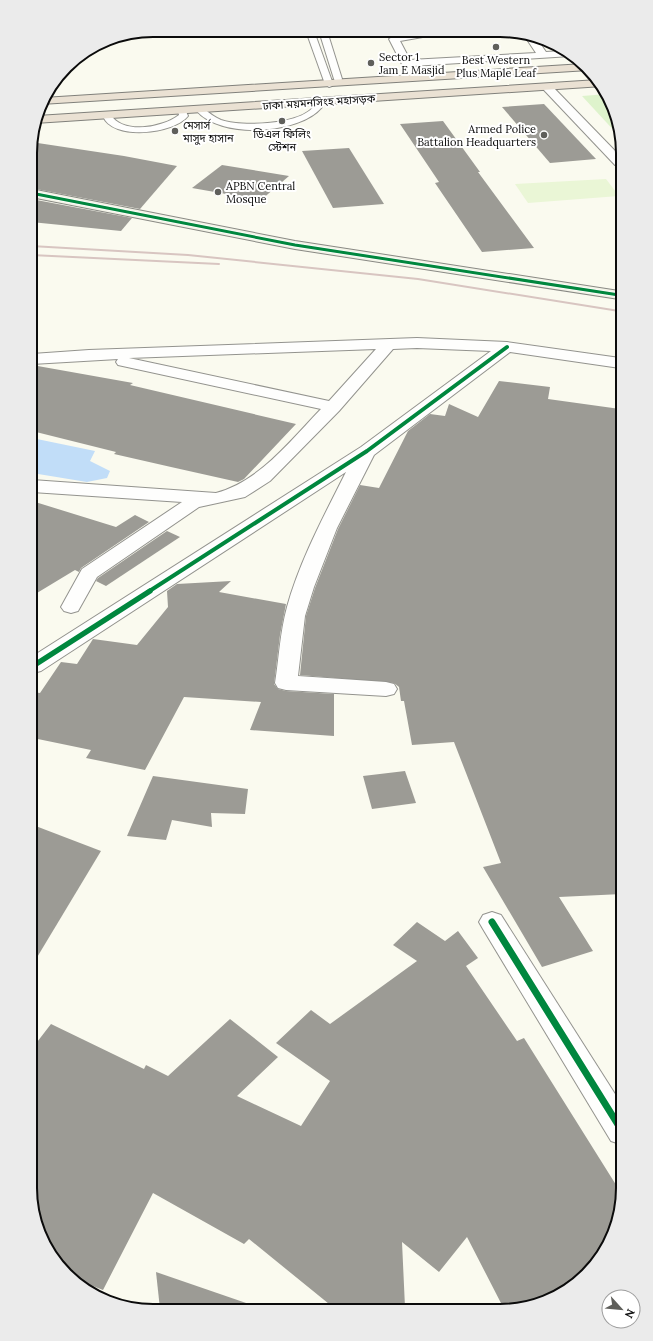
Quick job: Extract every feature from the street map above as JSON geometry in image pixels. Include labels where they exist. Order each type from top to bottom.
[{"type":"highway","name":"ঢাকা ময়মনসিংহ মহাসড়ক","points":[[50,101],[415,79],[578,68]]},
{"type":"highway","name":"ঢাকা ময়মনসিংহ মহাসড়ক","points":[[42,120],[593,84]]},
{"type":"street","points":[[405,37],[394,39],[415,79]]},
{"type":"street","points":[[534,42],[543,55]]},
{"type":"street","points":[[407,63],[560,54]]},
{"type":"street","points":[[547,87],[616,159]]},
{"type":"street","points":[[37,194],[295,245],[616,295]]},
{"type":"street","points":[[37,359],[89,355],[417,343],[507,346],[616,362]]},
{"type":"street","points":[[71,607],[89,573],[193,503],[217,499],[238,493],[264,477],[333,407],[389,344]]},
{"type":"street","points":[[37,663],[367,451],[507,346]]},
{"type":"street","points":[[89,355],[333,407]]},
{"type":"street","points":[[367,451],[330,520],[308,574],[297,609],[286,682],[386,689]]},
{"type":"street","points":[[37,486],[217,499]]},
{"type":"street","points":[[492,922],[616,1121]]},
{"type":"lane","points":[[313,37],[334,84]]},
{"type":"lane","points":[[324,37],[334,84]]},
{"type":"lane","points":[[200,110],[204,115],[222,123],[248,127],[296,121],[318,107],[318,102]]},
{"type":"green space","points":[[600,95],[607,108],[613,130],[582,96]]},
{"type":"green space","points":[[606,179],[616,192],[616,196],[528,203],[515,184]]},
{"type":"water","points":[[37,439],[95,451],[90,461],[110,471],[107,478],[87,482],[37,474]]},
{"type":"building","points":[[544,104],[596,159],[550,163],[502,107]]},
{"type":"building","points":[[443,121],[480,172],[478,172],[534,248],[482,252],[435,183],[439,182],[400,124]]},
{"type":"building","points":[[37,143],[124,156],[177,166],[140,209],[37,189]]},
{"type":"building","points":[[349,148],[384,204],[333,208],[302,151]]},
{"type":"building","points":[[222,165],[289,176],[261,200],[192,188]]},
{"type":"building","points":[[37,200],[132,218],[121,231],[37,223]]},
{"type":"building","points":[[37,366],[133,383],[130,385],[296,424],[244,479],[238,482],[114,454],[116,452],[37,432]]},
{"type":"building","points":[[499,381],[550,387],[548,399],[616,408],[616,894],[559,897],[593,951],[542,967],[483,867],[501,863],[454,742],[412,745],[404,701],[401,701],[399,687],[394,683],[300,675],[306,616],[315,588],[338,529],[360,485],[379,488],[408,431],[430,414],[445,416],[449,404],[478,417]]},
{"type":"building","points":[[37,503],[116,527],[135,515],[149,522],[81,568],[79,572],[75,570],[37,593]]},
{"type":"building","points":[[167,531],[180,537],[106,586],[96,581],[98,578]]},
{"type":"building","points":[[231,581],[219,592],[286,604],[280,635],[274,684],[278,689],[286,691],[334,694],[334,736],[250,730],[261,702],[184,697],[145,770],[86,758],[91,750],[37,739],[37,693],[40,693],[61,662],[77,664],[93,639],[137,645],[168,607],[167,591],[177,584]]},
{"type":"building","points":[[405,771],[416,803],[372,809],[363,776]]},
{"type":"building","points":[[153,776],[248,789],[245,814],[211,813],[212,827],[172,820],[166,840],[127,836]]},
{"type":"building","points":[[37,827],[101,851],[37,957]]},
{"type":"building","points":[[417,922],[445,941],[458,931],[478,958],[466,966],[517,1041],[524,1038],[616,1185],[614,1211],[610,1225],[596,1253],[587,1265],[565,1284],[545,1295],[530,1300],[501,1304],[467,1237],[439,1272],[402,1242],[405,1304],[329,1304],[249,1239],[244,1244],[153,1193],[103,1290],[88,1284],[76,1275],[61,1259],[46,1233],[38,1203],[37,1042],[51,1024],[144,1069],[146,1065],[168,1076],[230,1019],[278,1057],[237,1096],[301,1126],[330,1081],[276,1043],[311,1010],[330,1024],[417,961],[393,945]]},
{"type":"building","points":[[156,1272],[249,1304],[159,1304]]},
{"type":"railway","points":[[37,246],[188,255],[418,279],[616,311]]},
{"type":"railway","points":[[37,255],[219,264]]},
{"type":"cycle path","points":[[37,194],[295,245],[616,295]]},
{"type":"cycle path","points":[[37,663],[367,451],[507,347]]},
{"type":"cycle path","points":[[492,922],[616,1121]]},
{"type":"place","name":"Best Western Plus Maple Leaf","points":[[496,47]]},
{"type":"place","name":"Sector 1 Jam E Masjid","points":[[371,63]]},
{"type":"place","name":"ডিএল ফিলিং স্টেশন","points":[[282,121]]},
{"type":"place","name":"মেসার্স মাসুদ হাসান","points":[[175,131]]},
{"type":"place","name":"Armed Police Battalion Headquarters","points":[[544,135]]},
{"type":"place","name":"APBN Central Mosque","points":[[218,192]]}]
